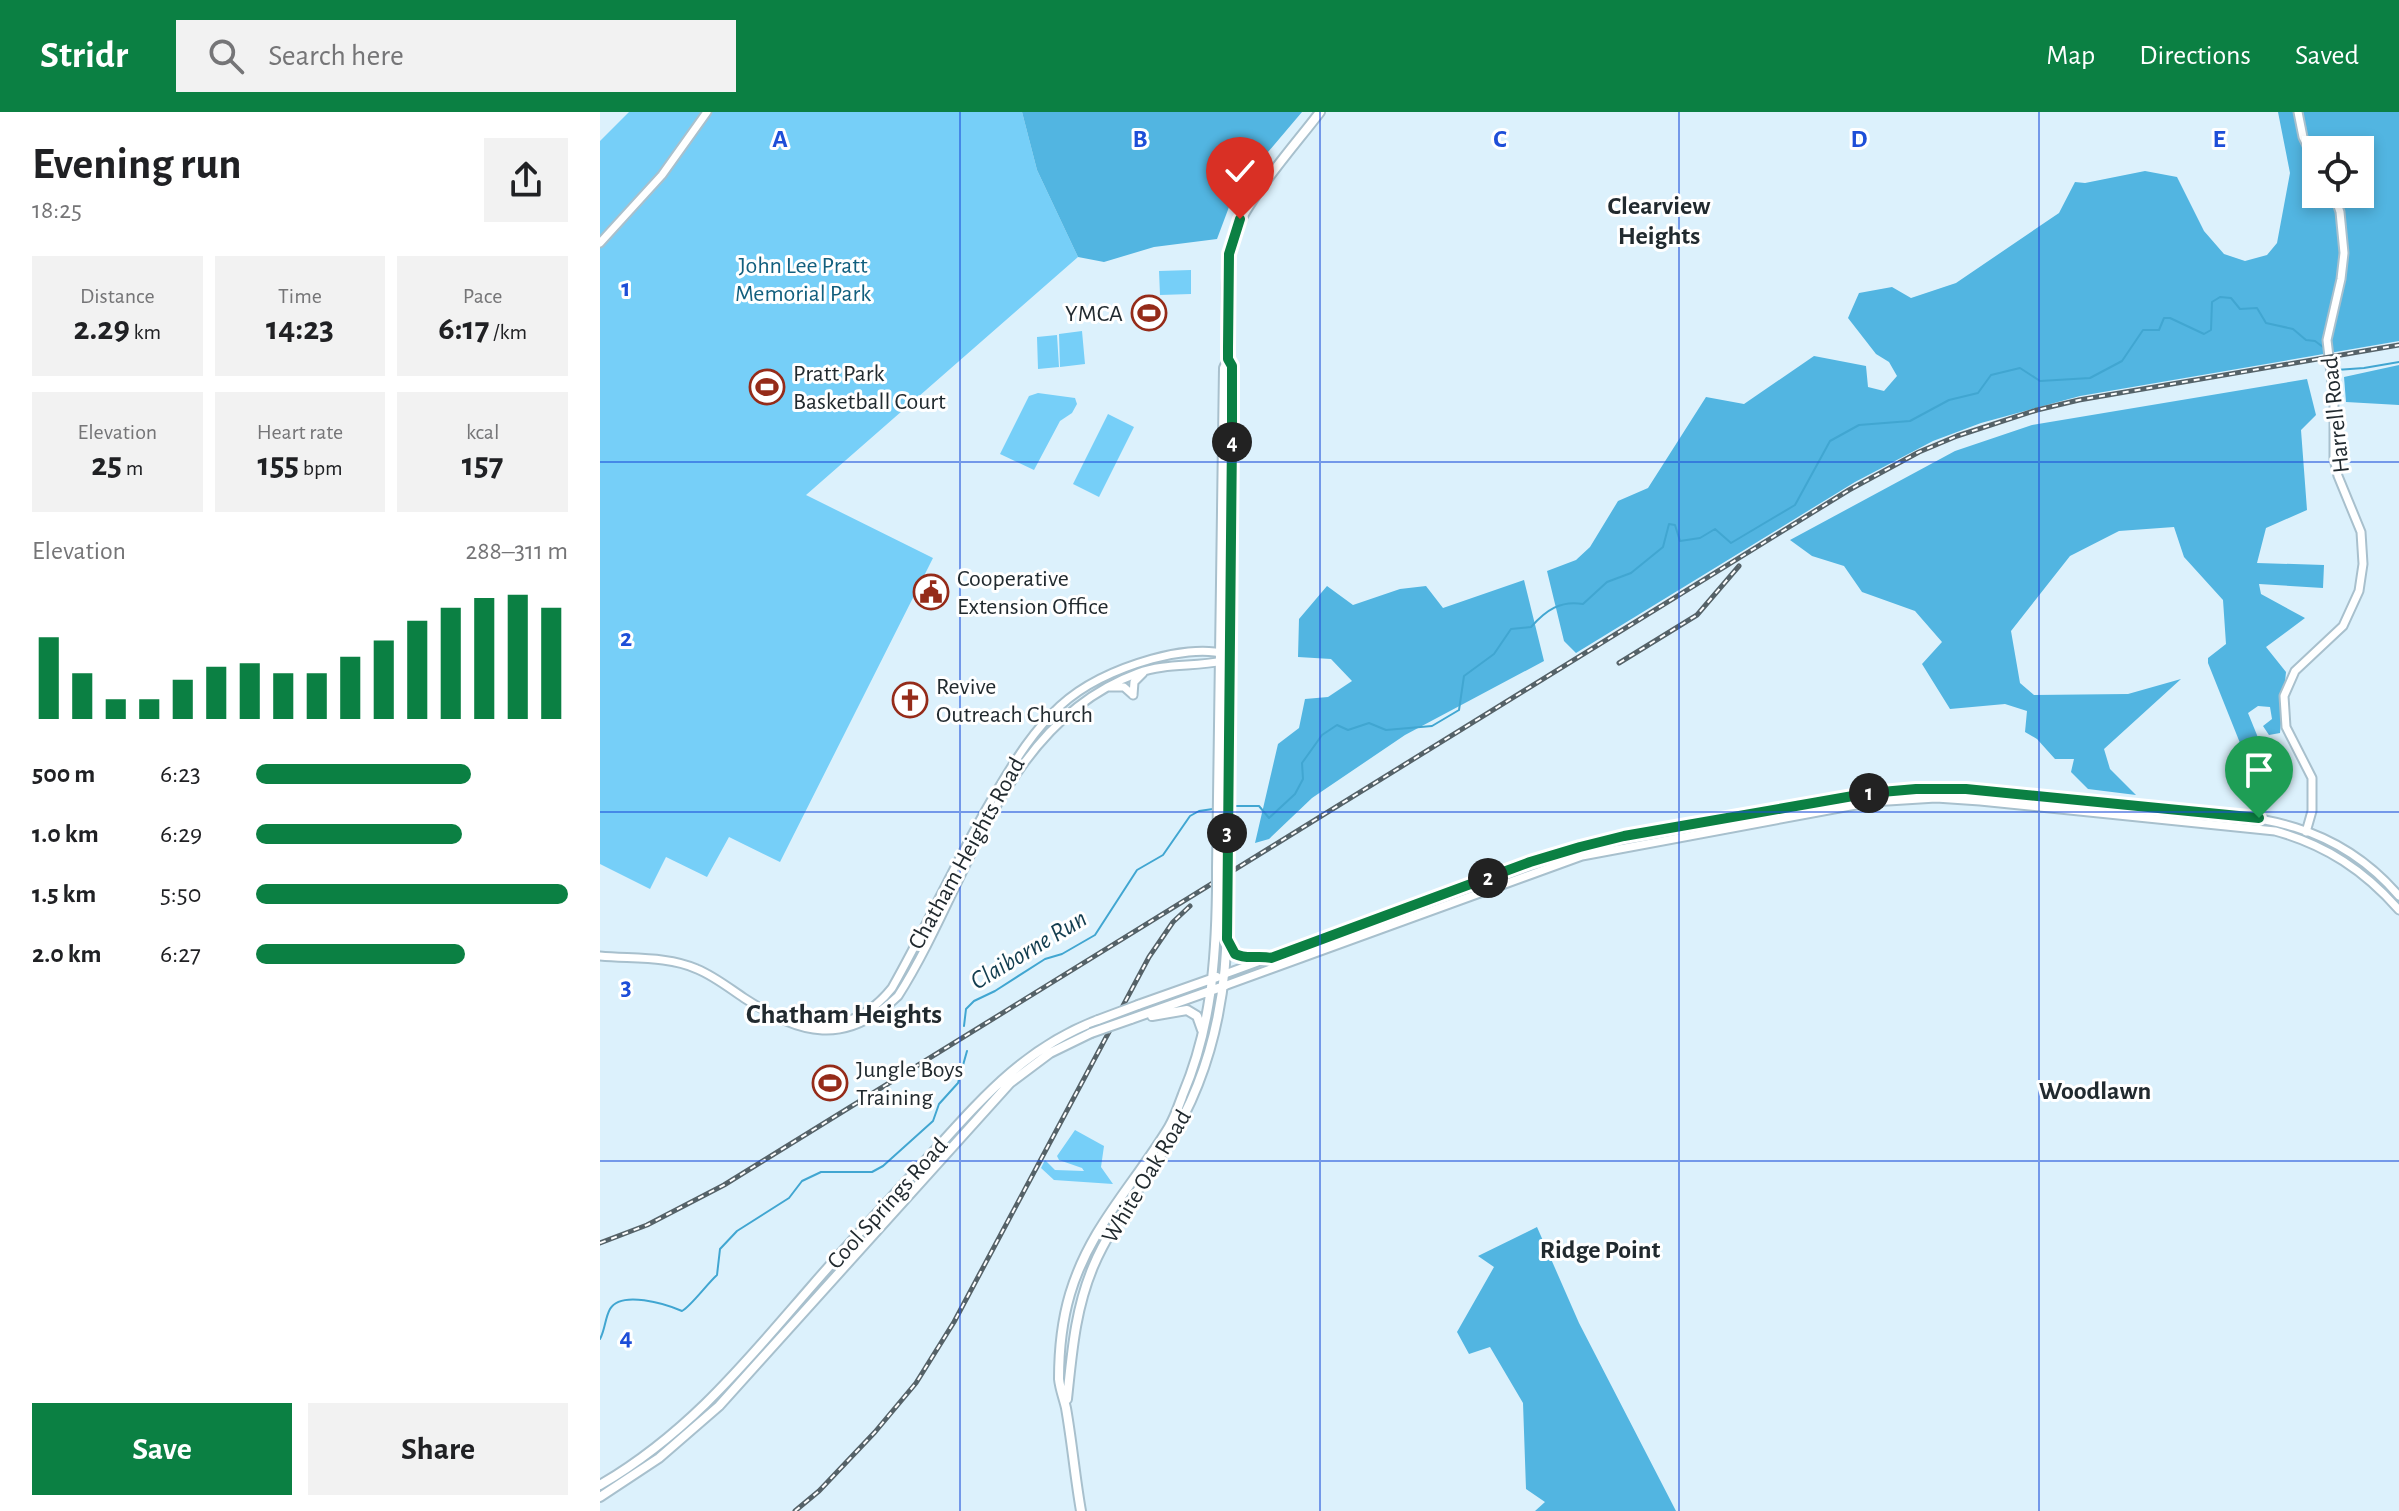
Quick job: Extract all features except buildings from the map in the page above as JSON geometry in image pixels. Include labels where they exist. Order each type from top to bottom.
[{"type":"main road","points":[[600,243],[654,184],[707,112]]},
{"type":"main road","points":[[1228,359],[1229,254],[1235,230],[1247,209],[1320,112]]},
{"type":"main road","points":[[2298,112],[2304,136]]},
{"type":"main road","name":"Harrell Road","points":[[2304,835],[2312,811],[2312,778],[2286,727],[2284,696],[2295,671],[2343,626],[2359,591],[2363,564],[2363,543],[2358,522],[2336,469],[2327,340],[2343,266],[2342,229],[2337,208]]},
{"type":"main road","name":"White Oak Road","points":[[1066,1408],[1073,1337],[1086,1283],[1101,1249],[1169,1144],[1191,1103],[1215,1031],[1224,986],[1232,381],[1232,366],[1228,359]]},
{"type":"main road","name":"White Oak Road","points":[[1081,1511],[1066,1408],[1059,1382],[1062,1335],[1076,1278],[1091,1242],[1109,1211],[1172,1123],[1203,1036],[1213,978],[1217,925],[1224,367],[1228,359]]},
{"type":"main road","name":"Chatham Heights Road","points":[[810,1028],[860,1015],[875,1007],[892,988],[979,820],[1012,765],[1038,729],[1061,705],[1104,678],[1161,656],[1219,657]]},
{"type":"main road","name":"Chatham Heights Road","points":[[600,956],[672,961],[687,965],[707,973],[782,1020],[818,1032],[856,1026],[884,1011],[898,996],[988,824],[1025,761],[1059,720],[1107,687],[1147,669],[1230,656]]},
{"type":"main road","points":[[1107,687],[1124,687],[1133,695],[1134,682],[1147,669]]},
{"type":"main road","points":[[1225,974],[1530,862],[1580,847],[1624,836],[1889,790],[1942,788],[2010,793],[2259,818],[2350,851],[2376,871],[2399,896]]},
{"type":"main road","points":[[1224,986],[1582,856],[1872,802],[1936,798],[1980,801],[2247,826],[2304,835],[2358,870],[2399,910]]},
{"type":"main road","points":[[1227,939],[1235,954],[1242,958],[1271,958]]},
{"type":"main road","name":"Cool Springs Road","points":[[600,1497],[619,1480],[680,1441],[1009,1072],[1049,1043],[1098,1020],[1225,974]]},
{"type":"main road","name":"Cool Springs Road","points":[[892,1204],[1010,1083],[1050,1053],[1091,1033],[1224,986]]},
{"type":"main road","points":[[1133,1019],[1187,1010],[1200,1021],[1203,1036]]},
{"type":"main road","name":"Cool Springs Road","points":[[600,1485],[619,1480]]},
{"type":"green space","name":"John Lee Pratt Memorial Park","points":[[629,112],[1022,112],[1037,170],[1078,257],[806,495],[933,558],[780,862],[729,837],[707,877],[666,857],[650,889],[600,864],[600,141]]},
{"type":"green space","name":"YMCA","points":[[1191,270],[1191,294],[1160,295],[1159,271]]},
{"type":"green space","points":[[1082,331],[1085,364],[1060,367],[1059,334]]},
{"type":"green space","points":[[1057,335],[1059,367],[1038,369],[1037,337]]},
{"type":"green space","name":"YMCA","points":[[1038,393],[1075,398],[1077,404],[1072,413],[1060,421],[1034,470],[1000,454],[1029,396]]},
{"type":"green space","points":[[1108,414],[1134,427],[1099,497],[1073,484]]},
{"type":"green space","points":[[1075,1130],[1104,1146],[1101,1167],[1113,1184],[1054,1180],[1041,1168],[1045,1160],[1055,1170],[1084,1171],[1059,1160],[1057,1156]]},
{"type":"shaded area","points":[[1022,112],[1302,112],[1235,191],[1217,239],[1154,247],[1104,262],[1078,257],[1037,170]]},
{"type":"shaded area","points":[[2278,112],[2399,112],[2399,341],[2080,396],[1981,423],[1933,441],[1855,482],[1576,653],[1564,641],[1547,571],[1576,560],[1590,547],[1618,501],[1648,488],[1706,397],[1744,404],[1814,356],[1866,366],[1868,387],[1884,391],[1897,376],[1889,362],[1876,354],[1848,318],[1859,293],[1892,287],[1911,298],[1956,283],[2059,213],[2075,182],[2085,183],[2145,171],[2177,177],[2204,231],[2224,254],[2245,261],[2267,255],[2277,243],[2290,173]]},
{"type":"shaded area","points":[[2399,365],[2399,405],[2346,402],[2344,377]]},
{"type":"shaded area","points":[[2307,379],[2316,415],[2301,430],[2307,510],[2266,528],[2257,563],[2324,565],[2323,588],[2259,584],[2261,594],[2305,618],[2266,647],[2286,672],[2280,733],[2269,735],[2263,726],[2272,719],[2270,707],[2258,706],[2248,713],[2259,740],[2242,748],[2208,663],[2208,658],[2226,644],[2223,600],[2184,557],[2174,527],[2119,531],[2070,556],[2011,631],[2020,683],[2034,695],[2128,694],[2181,679],[2104,749],[2110,769],[2136,795],[2088,789],[2071,772],[2074,759],[2055,759],[2037,739],[2025,732],[2027,711],[2005,704],[1950,709],[1922,664],[1942,642],[1915,611],[1862,592],[1844,566],[1812,556],[1790,540],[1955,451],[2032,425]]},
{"type":"shaded area","points":[[1524,580],[1544,661],[1405,735],[1312,798],[1269,839],[1255,843],[1278,744],[1299,728],[1305,699],[1328,697],[1352,681],[1331,659],[1298,657],[1299,619],[1327,586],[1353,605],[1400,589],[1426,586],[1443,608]]},
{"type":"shaded area","points":[[1537,1227],[1579,1323],[1676,1511],[1535,1511],[1545,1502],[1526,1489],[1523,1403],[1490,1347],[1469,1354],[1457,1332],[1494,1267],[1478,1256]]},
{"type":"waterway","name":"Claiborne Run","points":[[1231,806],[1259,806],[1269,818],[1295,794],[1303,779],[1302,763],[1322,735],[1337,725],[1348,730],[1369,723],[1386,730],[1432,726],[1459,710],[1464,676],[1494,654],[1511,629],[1531,627],[1548,611],[1561,605],[1583,604],[1607,582],[1631,573],[1663,547],[1669,524],[1675,525],[1680,541],[1700,538],[1715,529],[1731,543],[1795,505],[1830,441],[1859,425],[1910,421],[1949,400],[1978,393],[1991,375],[2020,368],[2040,381],[2090,378],[2122,361],[2143,330],[2159,330],[2164,318],[2204,334],[2211,330],[2212,302],[2220,297],[2231,298],[2240,309],[2257,308],[2266,323],[2293,329],[2306,340],[2315,341],[2323,347]]},
{"type":"waterway","name":"Claiborne Run","points":[[2336,370],[2399,362]]},
{"type":"waterway","name":"Claiborne Run","points":[[964,1026],[966,1009],[974,1001],[1045,959],[1062,954],[1095,935],[1137,870],[1163,855],[1190,816],[1213,809]]},
{"type":"waterway","name":"Claiborne Run","points":[[600,1339],[610,1309],[624,1300],[644,1300],[682,1311],[686,1308],[717,1275],[720,1249],[737,1231],[789,1198],[802,1181],[821,1172],[872,1172],[883,1166],[933,1121],[939,1104],[958,1083],[967,1051]]},
{"type":"railway","points":[[600,1243],[647,1225],[724,1185],[1849,490],[1919,452],[1957,436],[2079,400],[2399,345]]},
{"type":"railway","points":[[1619,663],[1697,615],[1739,566]]},
{"type":"railway","points":[[795,1511],[819,1491],[875,1432],[916,1383],[954,1322],[1149,957],[1173,922],[1190,906]]},
{"type":"place","name":"YMCA","points":[[1149,313]]},
{"type":"place","name":"Pratt Park Basketball Court","points":[[767,387]]},
{"type":"place","name":"Cooperative Extension Office","points":[[931,592]]},
{"type":"place","name":"Revive Outreach Church","points":[[910,700]]},
{"type":"place","name":"Jungle Boys Training","points":[[830,1083]]},
{"type":"district","name":"Clearview Heights","points":[[1659,220]]},
{"type":"district","name":"Chatham Heights","points":[[844,1013]]},
{"type":"district","name":"Woodlawn","points":[[2095,1090]]},
{"type":"district","name":"Ridge Point","points":[[1600,1249]]},
{"type":"route","points":[[1240,219],[1229,254],[1228,348],[1232,366],[1232,437],[1227,939],[1235,954],[1246,959],[1260,956],[1271,958],[1530,862],[1580,847],[1624,836],[1889,790],[1966,789],[2259,818]]}]
